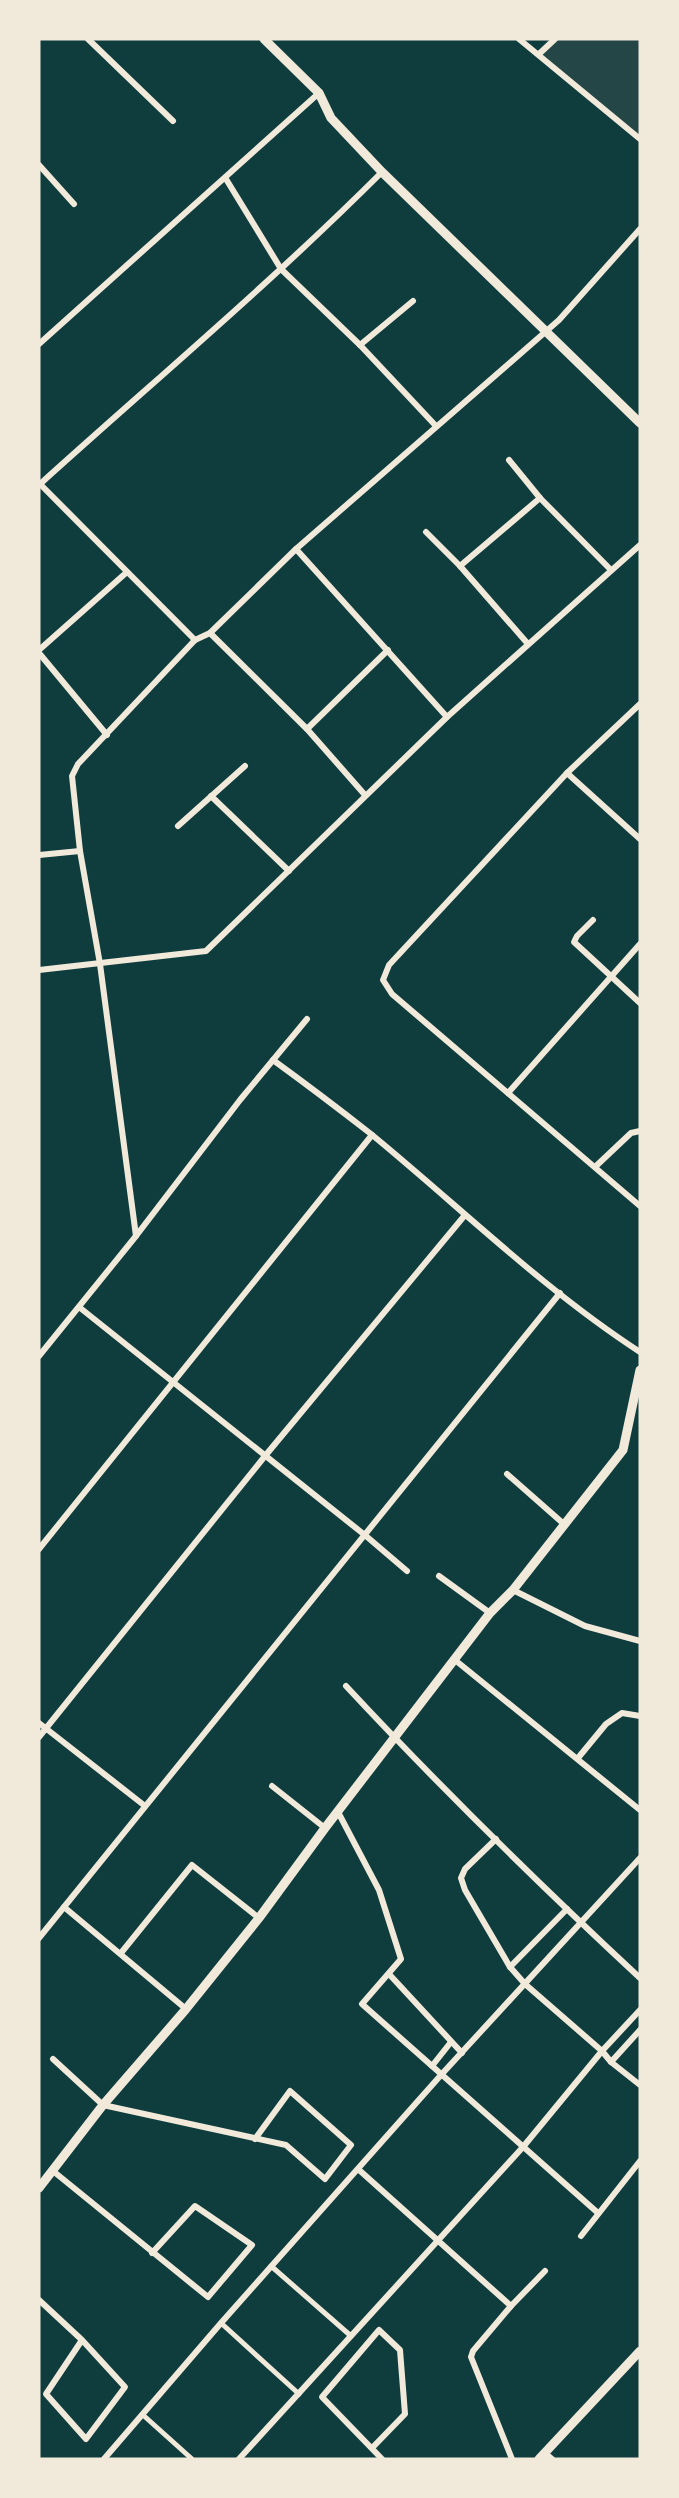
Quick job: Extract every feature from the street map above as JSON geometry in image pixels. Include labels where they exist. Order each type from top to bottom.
[{"type":"street","points":[[88,39],[173,121]]},
{"type":"street","points":[[264,39],[319,93],[331,118],[382,172],[640,423]]},
{"type":"street","points":[[519,39],[640,139]]},
{"type":"street","points":[[539,54],[555,39]]},
{"type":"street","points":[[39,344],[194,204],[226,179],[319,93]]},
{"type":"street","points":[[39,165],[74,204]]},
{"type":"street","points":[[195,640],[39,484],[281,269],[382,172]]},
{"type":"street","points":[[226,179],[281,269],[360,345],[436,426]]},
{"type":"street","points":[[136,1236],[100,964],[80,851],[72,776],[78,764],[108,735],[195,640],[210,633],[296,549],[559,320],[640,230]]},
{"type":"street","points":[[360,345],[413,302]]},
{"type":"street","points":[[509,460],[540,498],[611,570]]},
{"type":"street","points":[[460,566],[540,498]]},
{"type":"street","points":[[426,532],[460,566],[528,644]]},
{"type":"street","points":[[39,970],[206,951],[447,717],[640,545]]},
{"type":"street","points":[[296,549],[447,717]]},
{"type":"street","points":[[108,735],[39,652],[127,572]]},
{"type":"street","points":[[210,633],[307,729],[365,795]]},
{"type":"street","points":[[307,729],[388,650]]},
{"type":"street","points":[[640,704],[567,773],[388,965],[383,980],[392,994],[640,1206]]},
{"type":"street","points":[[178,826],[245,766]]},
{"type":"street","points":[[567,773],[640,839]]},
{"type":"street","points":[[211,796],[289,871]]},
{"type":"street","points":[[39,855],[80,851]]},
{"type":"street","points":[[593,920],[574,942],[582,952],[613,976],[640,1003]]},
{"type":"street","points":[[508,1093],[640,944]]},
{"type":"street","points":[[39,1356],[308,1019]]},
{"type":"street","points":[[273,1060],[372,1135],[560,1293],[640,1352]]},
{"type":"street","points":[[595,1167],[631,1133],[640,1131]]},
{"type":"street","points":[[39,1549],[372,1135]]},
{"type":"street","points":[[39,1737],[265,1456],[465,1215]]},
{"type":"street","points":[[39,1938],[560,1293]]},
{"type":"street","points":[[79,1307],[407,1571]]},
{"type":"street","points":[[39,2188],[103,2105],[186,2009],[259,1918],[490,1613],[513,1590],[623,1450],[640,1370]]},
{"type":"street","points":[[507,1474],[565,1525]]},
{"type":"street","points":[[439,1576],[490,1613]]},
{"type":"street","points":[[513,1590],[585,1626],[640,1641]]},
{"type":"street","points":[[455,1660],[640,1810]]},
{"type":"street","points":[[346,1686],[496,1839],[640,1978]]},
{"type":"street","points":[[578,1758],[606,1724],[622,1713],[640,1716]]},
{"type":"street","points":[[39,1723],[145,1806]]},
{"type":"street","points":[[272,1786],[325,1828]]},
{"type":"street","points":[[338,1812],[380,1890],[401,1959],[362,2004],[598,2213]]},
{"type":"street","points":[[496,1839],[465,1869],[461,1878],[465,1890],[510,1967],[525,1984],[602,2051],[611,2062],[640,2085]]},
{"type":"street","points":[[104,2459],[441,2075],[640,1858]]},
{"type":"street","points":[[121,1953],[192,1865],[259,1918]]},
{"type":"street","points":[[64,1907],[186,2009]]},
{"type":"street","points":[[510,1967],[567,1909]]},
{"type":"street","points":[[389,1974],[462,2053]]},
{"type":"street","points":[[239,2459],[523,2147],[602,2051],[640,2010]]},
{"type":"street","points":[[611,2062],[640,2030]]},
{"type":"street","points":[[432,2066],[451,2042]]},
{"type":"street","points":[[53,2059],[103,2105],[255,2139],[286,2145],[325,2179],[351,2145],[290,2091],[255,2139]]},
{"type":"street","points":[[581,2236],[640,2161]]},
{"type":"street","points":[[358,2169],[511,2306]]},
{"type":"street","points":[[53,2171],[152,2253],[208,2297],[252,2245],[195,2206],[152,2253]]},
{"type":"street","points":[[271,2266],[351,2336]]},
{"type":"street","points":[[512,2459],[471,2357],[473,2351],[511,2306],[545,2271]]},
{"type":"street","points":[[39,2300],[82,2340],[125,2387],[86,2439],[46,2394],[82,2340]]},
{"type":"street","points":[[221,2323],[299,2394]]},
{"type":"street","points":[[373,2447],[405,2414],[400,2350],[379,2330],[322,2397],[373,2447],[382,2459]]},
{"type":"street","points":[[545,2457],[640,2350]]},
{"type":"street","points":[[143,2415],[192,2459]]},
{"type":"shaded area","points":[[555,39],[640,39],[640,139],[539,54]]}]
